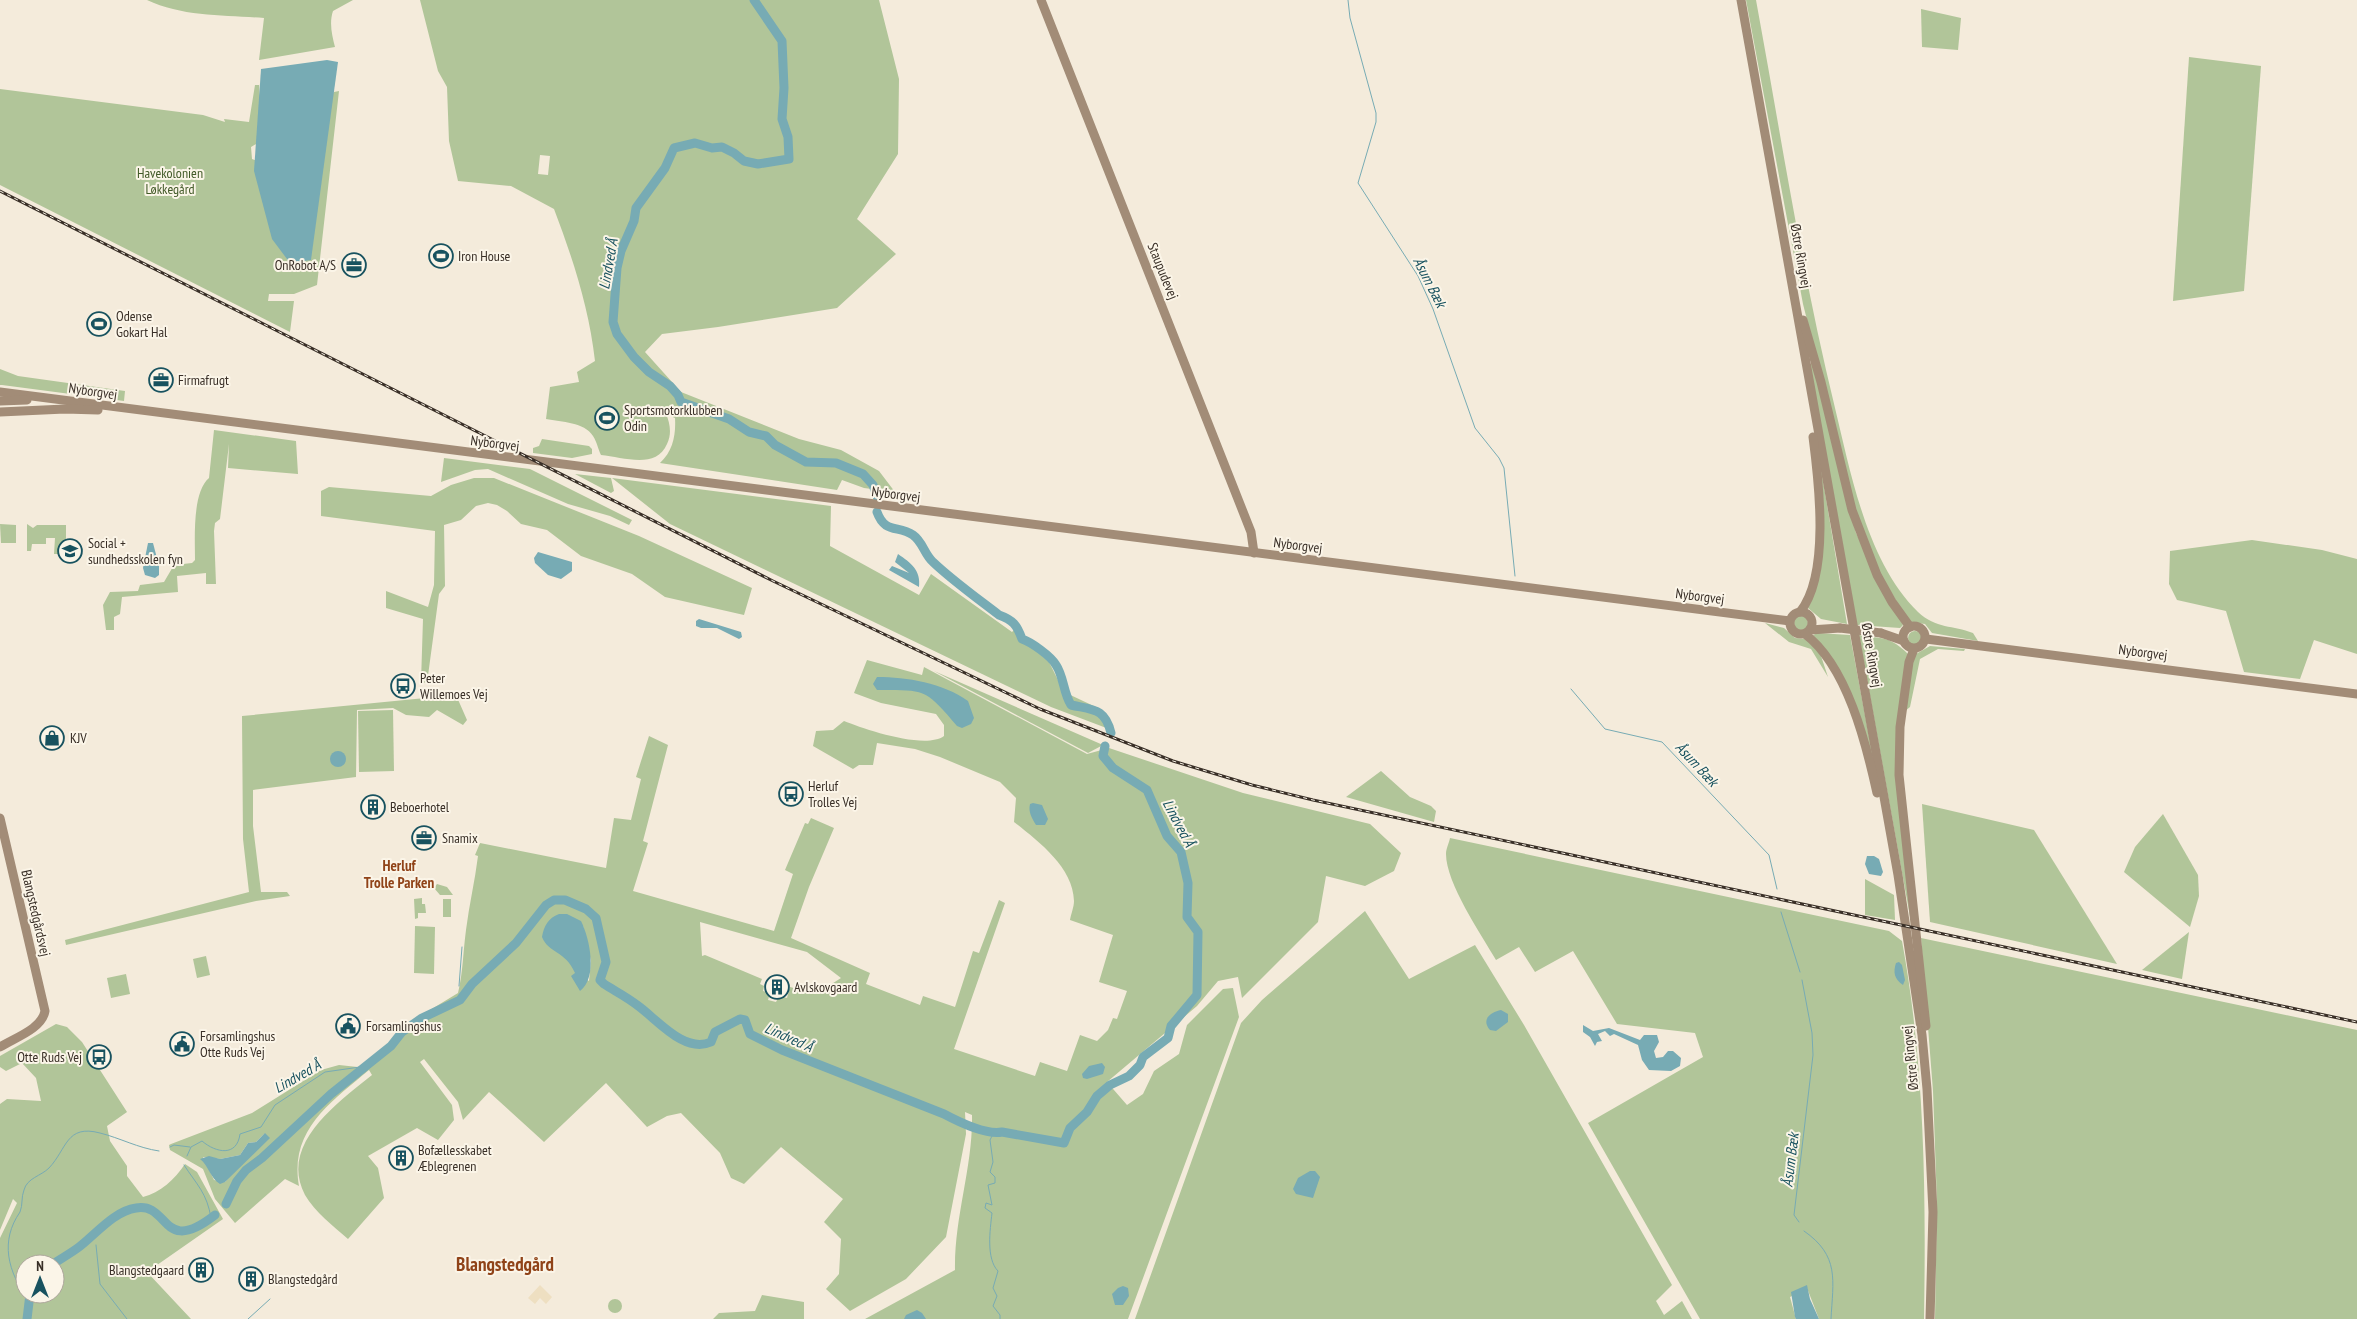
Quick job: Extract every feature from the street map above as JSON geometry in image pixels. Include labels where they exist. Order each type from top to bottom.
[{"type":"main road","name":"Staupudevej","points":[[1041,0],[1251,532],[1254,553]]},
{"type":"main road","name":"Østre Ringvej","points":[[1741,0],[1898,875],[1922,1035],[1927,1089],[1933,1212],[1930,1319]]},
{"type":"main road","points":[[1791,276],[1821,382],[1852,510],[1877,575],[1908,629],[1904,641]]},
{"type":"main road","points":[[1808,375],[1808,400],[1817,467],[1820,527],[1816,569],[1810,596],[1800,612],[1792,616],[1790,626],[1796,634],[1840,628]]},
{"type":"main road","name":"Nyborgvej","points":[[0,392],[143,412],[1790,621]]},
{"type":"main road","points":[[0,401],[57,399]]},
{"type":"main road","points":[[0,412],[65,409],[143,412]]},
{"type":"main road","points":[[1800,612],[1805,612],[1812,619],[1840,628],[1881,632],[1920,627],[1926,639],[1922,645],[1914,648],[1908,647],[1904,641],[1881,632]]},
{"type":"main road","points":[[1808,632],[1812,619]]},
{"type":"main road","points":[[1808,632],[1827,658],[1853,708],[1870,761],[1887,839],[1898,875]]},
{"type":"main road","name":"Nyborgvej","points":[[1926,639],[2357,694]]},
{"type":"main road","points":[[1914,648],[1909,662],[1900,727],[1899,775],[1923,988],[1927,1041],[1927,1089]]},
{"type":"main road","name":"Blangstedgårdsvej","points":[[0,818],[40,988],[44,1014],[36,1025],[0,1047]]},
{"type":"green space","points":[[147,0],[353,0],[333,11],[331,24],[335,47],[259,60],[264,18],[175,10]]},
{"type":"green space","points":[[420,0],[879,0],[899,79],[898,154],[857,219],[896,254],[837,308],[662,334],[645,352],[681,392],[799,439],[841,450],[879,471],[895,492],[864,488],[842,480],[837,490],[660,463],[671,448],[675,431],[675,418],[666,414],[670,429],[667,444],[662,452],[655,457],[638,460],[601,455],[596,441],[589,431],[572,423],[546,419],[550,387],[579,382],[577,372],[595,361],[589,322],[574,265],[554,209],[511,186],[458,181],[449,141],[447,87],[438,71]],"holes":[[[540,155],[550,156],[548,175],[538,174]]]},
{"type":"green space","points":[[1746,0],[1756,0],[1812,306],[1848,461],[1863,516],[1886,568],[1900,592],[1918,612],[1938,624],[1973,633],[1978,641],[1932,633],[1925,624],[1910,622],[1906,618],[1880,573],[1856,514],[1803,304]]},
{"type":"green space","points":[[1921,9],[1961,18],[1958,50],[1922,47]]},
{"type":"green space","points":[[2189,57],[2261,66],[2244,291],[2173,301]]},
{"type":"green space","name":"Havekolonien Løkkegård","points":[[255,85],[259,85],[263,140],[251,147],[252,159],[263,163],[334,92],[339,91],[317,285],[294,294],[269,294],[268,301],[294,301],[290,332],[0,185],[0,89],[203,115],[225,122],[224,119],[249,122]]},
{"type":"green space","points":[[1810,364],[1814,364],[1856,533],[1903,625],[1900,628],[1857,625]]},
{"type":"green space","points":[[0,369],[18,376],[125,391],[124,401],[0,385]]},
{"type":"green space","points":[[214,430],[296,441],[298,474],[228,468],[229,444],[220,519],[215,523],[214,531],[216,584],[206,584],[206,573],[177,576],[178,592],[122,597],[120,614],[114,617],[114,630],[106,630],[103,605],[110,592],[138,591],[140,585],[164,582],[174,565],[192,563],[195,560],[197,505],[204,485],[209,478]]},
{"type":"green space","points":[[542,439],[589,446],[592,449],[592,454],[572,458],[533,453],[533,448],[539,446]]},
{"type":"green space","points":[[444,458],[530,469],[632,520],[629,525],[610,516],[568,504],[488,469],[475,470],[441,482]]},
{"type":"green space","points":[[1821,469],[1847,624],[1821,619],[1808,608],[1812,597]]},
{"type":"green space","points":[[575,474],[611,478],[614,491],[611,493]]},
{"type":"green space","points":[[474,478],[494,478],[639,536],[752,588],[744,615],[665,597],[632,574],[581,556],[547,530],[521,524],[507,511],[497,505],[488,503],[476,506],[461,520],[444,525],[445,586],[439,594],[427,683],[421,682],[423,619],[386,608],[386,591],[428,607],[434,585],[435,531],[321,516],[321,491],[329,487],[431,496],[451,485]]},
{"type":"green space","points":[[612,478],[831,506],[830,546],[919,595],[931,574],[1012,632],[1014,630],[1049,662],[1064,692],[1098,708],[1109,729],[1051,707],[670,524]]},
{"type":"green space","points":[[0,524],[16,525],[16,543],[1,543]]},
{"type":"green space","points":[[27,524],[33,528],[37,525],[66,525],[66,554],[54,554],[55,538],[46,538],[46,544],[32,544],[31,551],[27,551]]},
{"type":"green space","points":[[2252,540],[2322,550],[2357,559],[2357,654],[2314,640],[2300,679],[2244,672],[2226,611],[2177,600],[2169,584],[2170,551]]},
{"type":"green space","points":[[1798,616],[1804,616],[1808,623],[1804,630],[1798,630],[1794,626],[1794,620]]},
{"type":"green space","points":[[1765,623],[1784,628],[1795,638],[1806,639],[1820,653],[1828,677],[1811,649],[1789,642]]},
{"type":"green space","points":[[1912,631],[1918,631],[1922,638],[1918,645],[1912,645],[1908,641],[1908,635]]},
{"type":"green space","points":[[1818,633],[1850,635],[1873,758],[1826,650],[1813,635]]},
{"type":"green space","points":[[1859,635],[1891,641],[1908,654],[1899,715],[1911,922]]},
{"type":"green space","points":[[1930,646],[1965,649],[1964,651],[1938,649],[1920,659],[1910,707],[1905,711],[1911,664],[1916,654]]},
{"type":"green space","points":[[867,660],[922,675],[924,667],[1087,754],[1109,748],[1243,793],[1370,824],[1401,853],[1394,871],[1365,886],[1326,876],[1318,922],[1242,998],[1238,977],[1218,981],[1197,1006],[1107,1082],[1127,1105],[1143,1094],[1154,1071],[1179,1054],[1187,1025],[1223,989],[1233,988],[1239,1017],[1128,1319],[865,1319],[955,1270],[957,1231],[972,1134],[972,1115],[965,1112],[966,1134],[946,1237],[906,1279],[850,1311],[826,1289],[839,1274],[841,1239],[824,1222],[843,1199],[781,1147],[744,1184],[731,1178],[720,1153],[681,1113],[667,1116],[647,1127],[606,1083],[544,1142],[489,1092],[463,1120],[458,1102],[424,1059],[420,1062],[452,1105],[454,1120],[438,1140],[417,1128],[368,1156],[378,1168],[384,1198],[348,1239],[319,1213],[305,1195],[299,1176],[299,1159],[306,1142],[316,1126],[329,1111],[372,1075],[369,1070],[328,1106],[307,1133],[300,1149],[298,1166],[299,1186],[285,1179],[235,1223],[215,1199],[203,1169],[170,1150],[169,1145],[171,1144],[252,1113],[321,1070],[339,1065],[367,1068],[401,1037],[407,1024],[458,993],[478,856],[475,855],[480,843],[606,868],[614,818],[631,820],[641,779],[636,777],[649,736],[668,745],[643,841],[648,843],[633,891],[774,931],[793,874],[785,870],[805,823],[808,824],[811,818],[834,828],[809,887],[791,938],[870,973],[866,984],[920,1005],[923,996],[955,1007],[973,951],[979,953],[999,900],[1005,903],[954,1049],[1035,1076],[1040,1062],[1067,1071],[1080,1035],[1097,1041],[1108,1030],[1113,1018],[1117,1019],[1127,991],[1099,982],[1113,935],[1070,920],[1074,901],[1068,877],[1053,856],[1014,822],[1016,798],[1000,782],[940,757],[915,749],[877,743],[873,765],[859,765],[853,769],[813,746],[816,731],[833,730],[844,721],[865,729],[909,740],[935,740],[944,736],[944,725],[936,714],[881,703],[854,693]],"holes":[[[700,922],[807,952],[841,978],[816,994],[790,987],[787,998],[779,996],[776,1002],[768,1000],[770,993],[763,991],[764,986],[760,984],[762,979],[705,955],[702,956]],[[583,926],[591,961],[589,981],[577,972],[562,953]],[[265,1133],[225,1182],[214,1180],[203,1157],[220,1159],[240,1155],[248,1143],[256,1142]]]},
{"type":"green space","points":[[934,671],[1103,745],[1088,753]]},
{"type":"green space","points":[[456,695],[467,720],[463,725],[437,710],[429,717],[406,715],[393,708],[357,710],[356,777],[253,790],[253,826],[261,892],[287,892],[290,896],[256,901],[66,945],[65,940],[249,892],[243,839],[242,716]]},
{"type":"green space","points":[[393,710],[394,771],[359,772],[358,711]]},
{"type":"green space","points":[[1381,771],[1410,797],[1431,806],[1436,811],[1434,822],[1346,797]]},
{"type":"green space","points":[[1922,804],[2034,830],[2117,964],[1930,922]]},
{"type":"green space","points":[[2163,814],[2198,875],[2199,896],[2190,927],[2124,872],[2135,847]]},
{"type":"green space","points":[[1450,838],[1889,931],[1902,941],[1910,988],[1920,1082],[1925,1224],[1924,1319],[1819,1319],[1807,1288],[1790,1297],[1796,1319],[1700,1319],[1588,1123],[1703,1057],[1695,1033],[1617,1024],[1573,951],[1535,972],[1519,947],[1496,960],[1465,908],[1452,879],[1446,854]]},
{"type":"green space","points":[[1865,879],[1894,895],[1895,920],[1865,915]]},
{"type":"green space","points":[[437,884],[447,887],[453,895],[440,895],[434,888]]},
{"type":"green space","points":[[422,898],[422,904],[425,904],[426,913],[418,913],[418,918],[415,919],[414,899]]},
{"type":"green space","points":[[443,899],[451,899],[451,917],[443,917]]},
{"type":"green space","points":[[1365,911],[1409,979],[1475,945],[1524,1025],[1672,1285],[1656,1301],[1664,1315],[1682,1301],[1692,1319],[1135,1319],[1241,1023],[1262,1000]]},
{"type":"green space","points":[[415,926],[435,927],[434,974],[414,973]]},
{"type":"green space","points":[[2189,932],[2182,979],[2142,970]]},
{"type":"green space","points":[[1921,938],[2357,1030],[2357,1319],[1935,1319],[1937,1203],[1933,1091]]},
{"type":"green space","points":[[206,956],[210,975],[197,978],[193,959]]},
{"type":"green space","points":[[126,974],[130,994],[111,998],[107,978]]},
{"type":"green space","points":[[56,1024],[67,1027],[82,1042],[127,1112],[107,1126],[110,1141],[127,1166],[127,1176],[143,1197],[167,1185],[185,1164],[197,1172],[223,1219],[147,1272],[191,1319],[0,1319],[0,1238],[17,1203],[13,1199],[0,1230],[0,1104],[7,1099],[41,1101],[36,1078],[22,1063],[6,1071],[0,1067],[0,1056]]},
{"type":"green space","points":[[762,1295],[804,1302],[804,1319],[713,1319],[719,1313],[755,1311]]},
{"type":"green space","points":[[615,1299],[620,1301],[622,1306],[620,1311],[615,1313],[610,1311],[608,1306],[610,1301]]},
{"type":"shaded area","points":[[540,1285],[552,1297],[546,1304],[540,1298],[535,1304],[528,1298]]},
{"type":"water","points":[[327,60],[338,62],[311,260],[290,263],[272,239],[254,171],[261,69]]},
{"type":"water","points":[[148,543],[153,543],[159,566],[159,575],[155,578],[145,575],[143,568]]},
{"type":"water","points":[[538,552],[572,562],[572,571],[561,579],[548,575],[535,563],[534,558]]},
{"type":"water","points":[[898,554],[917,571],[919,587],[889,570],[892,566],[909,573],[895,562]]},
{"type":"water","points":[[699,619],[741,632],[742,637],[739,639],[717,628],[701,628],[696,626],[696,621]]},
{"type":"water","points":[[877,677],[900,678],[936,685],[968,701],[974,718],[971,724],[962,728],[957,726],[938,704],[923,694],[905,690],[877,690],[873,684]]},
{"type":"water","points":[[338,751],[344,753],[346,759],[344,765],[338,767],[332,765],[330,759],[332,753]]},
{"type":"water","points":[[1030,804],[1042,805],[1048,819],[1045,825],[1036,825],[1033,820]]},
{"type":"water","points":[[1867,856],[1874,856],[1879,859],[1883,872],[1881,876],[1869,874],[1865,864]]},
{"type":"water","points":[[559,914],[567,914],[581,921],[587,938],[591,968],[586,985],[580,991],[571,976],[575,973],[567,960],[549,947],[542,937],[547,923]]},
{"type":"water","points":[[1899,962],[1902,965],[1905,980],[1903,985],[1895,975],[1896,963]]},
{"type":"water","points":[[1501,1010],[1508,1014],[1508,1022],[1496,1031],[1490,1030],[1486,1023],[1488,1017]]},
{"type":"water","points":[[1583,1025],[1593,1031],[1609,1028],[1640,1040],[1644,1035],[1657,1035],[1659,1042],[1654,1051],[1656,1058],[1663,1057],[1668,1051],[1673,1051],[1681,1058],[1680,1066],[1671,1071],[1649,1070],[1642,1060],[1638,1045],[1614,1034],[1610,1036],[1605,1031],[1598,1034],[1602,1041],[1597,1042],[1595,1046],[1590,1037],[1583,1032]]},
{"type":"water","points":[[1102,1063],[1105,1067],[1103,1074],[1087,1079],[1083,1078],[1082,1074],[1089,1066]]},
{"type":"water","points":[[265,1133],[270,1138],[225,1182],[220,1184],[214,1179],[200,1159],[209,1156],[220,1159],[240,1155],[248,1143],[256,1142]]},
{"type":"water","points":[[1310,1171],[1315,1171],[1320,1177],[1313,1198],[1296,1194],[1293,1189],[1298,1178]]},
{"type":"water","points":[[1807,1285],[1810,1299],[1819,1319],[1796,1319],[1795,1317],[1791,1292]]},
{"type":"water","points":[[1123,1286],[1128,1288],[1129,1296],[1123,1305],[1115,1305],[1112,1294]]},
{"type":"water","points":[[917,1310],[926,1319],[904,1319],[906,1315]]},
{"type":"waterway","name":"Lindved Å","points":[[754,0],[782,41],[784,88],[782,119],[788,137],[789,159],[758,164],[744,161],[722,147],[712,148],[695,143],[674,148],[665,168],[636,208],[634,221],[621,251],[617,268],[613,322],[617,334],[634,357],[649,372],[670,386],[681,402],[729,419],[749,432],[766,436],[775,445],[806,462],[836,463],[863,474],[873,485],[878,499]]},
{"type":"waterway","name":"Åsum Bæk","points":[[1348,0],[1350,18],[1376,113],[1376,122],[1358,183],[1418,276],[1433,309],[1475,428],[1499,458],[1504,468],[1515,576]]},
{"type":"waterway","name":"Lindved Å","points":[[877,512],[880,519],[888,526],[913,535],[930,559],[941,569],[999,615],[1011,621],[1022,639],[1035,646],[1053,661],[1059,670],[1071,705],[1092,709],[1102,714],[1111,733]]},
{"type":"waterway","name":"Åsum Bæk","points":[[1571,689],[1605,729],[1662,742],[1769,855],[1777,889]]},
{"type":"waterway","name":"Lindved Å","points":[[226,1204],[237,1181],[246,1170],[262,1158],[331,1094],[391,1046],[402,1032],[422,1018],[460,1000],[472,984],[516,943],[546,905],[554,900],[565,900],[586,909],[596,918],[606,962],[600,980],[633,1002],[681,1039],[691,1043],[711,1042],[715,1032],[740,1019],[745,1020],[750,1034],[782,1050],[944,1114],[957,1121],[988,1132],[1002,1132],[1064,1143],[1070,1128],[1087,1112],[1097,1096],[1110,1085],[1129,1076],[1140,1065],[1143,1057],[1168,1038],[1171,1026],[1197,995],[1198,932],[1187,917],[1188,883],[1181,852],[1167,836],[1147,790],[1113,768],[1103,756],[1105,746]]},
{"type":"waterway","name":"Åsum Bæk","points":[[1781,912],[1800,972]]},
{"type":"waterway","points":[[459,986],[462,947]]},
{"type":"waterway","name":"Åsum Bæk","points":[[1799,1222],[1794,1215],[1813,1055],[1812,1033],[1802,980]]},
{"type":"waterway","name":"Lindved Å","points":[[187,1156],[191,1147],[202,1141],[213,1148],[225,1151],[235,1146],[240,1134],[261,1127],[275,1105],[325,1072],[367,1066]]},
{"type":"waterway","points":[[15,1279],[8,1245],[10,1234],[20,1212],[23,1193],[28,1183],[46,1171],[55,1161],[68,1140],[80,1132],[89,1131],[159,1151]]},
{"type":"waterway","points":[[993,1134],[990,1140],[993,1162],[990,1172],[995,1177],[995,1183],[988,1185],[992,1205],[986,1203],[985,1208],[992,1213],[990,1252],[994,1266],[998,1271],[993,1288],[997,1296],[993,1306],[1000,1315],[1000,1319]]},
{"type":"waterway","points":[[170,1147],[174,1145],[190,1147]]},
{"type":"waterway","name":"Lindved Å","points":[[184,1165],[204,1196],[211,1218]]},
{"type":"waterway","name":"Lindved Å","points":[[65,1256],[79,1247],[113,1218],[128,1210],[147,1208],[155,1212],[175,1230],[185,1231],[197,1227],[215,1215]]},
{"type":"waterway","name":"Åsum Bæk","points":[[1804,1231],[1816,1240],[1829,1260],[1833,1281],[1831,1319]]},
{"type":"waterway","points":[[96,1245],[100,1284],[127,1319]]},
{"type":"waterway","points":[[248,1319],[270,1299]]},
{"type":"waterway","name":"Lindved Å","points":[[27,1319],[29,1304]]},
{"type":"railway","points":[[0,191],[773,581],[1040,709],[1173,761],[1252,785],[1313,800],[2357,1022]]},
{"type":"place","name":"Iron House","points":[[441,256]]},
{"type":"place","name":"OnRobot A/S","points":[[354,265]]},
{"type":"place","name":"Odense Gokart Hal","points":[[99,324]]},
{"type":"place","name":"Firmafrugt","points":[[161,380]]},
{"type":"place","name":"Sportsmotorklubben Odin","points":[[607,418]]},
{"type":"place","name":"Social + sundhedsskolen fyn","points":[[70,551]]},
{"type":"place","name":"Peter Willemoes Vej","points":[[403,686]]},
{"type":"place","name":"KJV","points":[[52,738]]},
{"type":"place","name":"Herluf Trolles Vej","points":[[791,794]]},
{"type":"place","name":"Beboerhotel","points":[[373,807]]},
{"type":"place","name":"Snamix","points":[[424,838]]},
{"type":"place","name":"Avlskovgaard","points":[[777,987]]},
{"type":"place","name":"Forsamlingshus","points":[[348,1026]]},
{"type":"place","name":"Forsamlingshus Otte Ruds Vej","points":[[182,1044]]},
{"type":"place","name":"Otte Ruds Vej","points":[[99,1057]]},
{"type":"place","name":"Bofællesskabet Æblegrenen","points":[[401,1158]]},
{"type":"place","name":"Blangstedgaard","points":[[201,1270]]},
{"type":"place","name":"Blangstedgård","points":[[251,1279]]},
{"type":"district","name":"Herluf Trolle Parken","points":[[399,874]]},
{"type":"district","name":"Blangstedgård","points":[[505,1264]]}]
